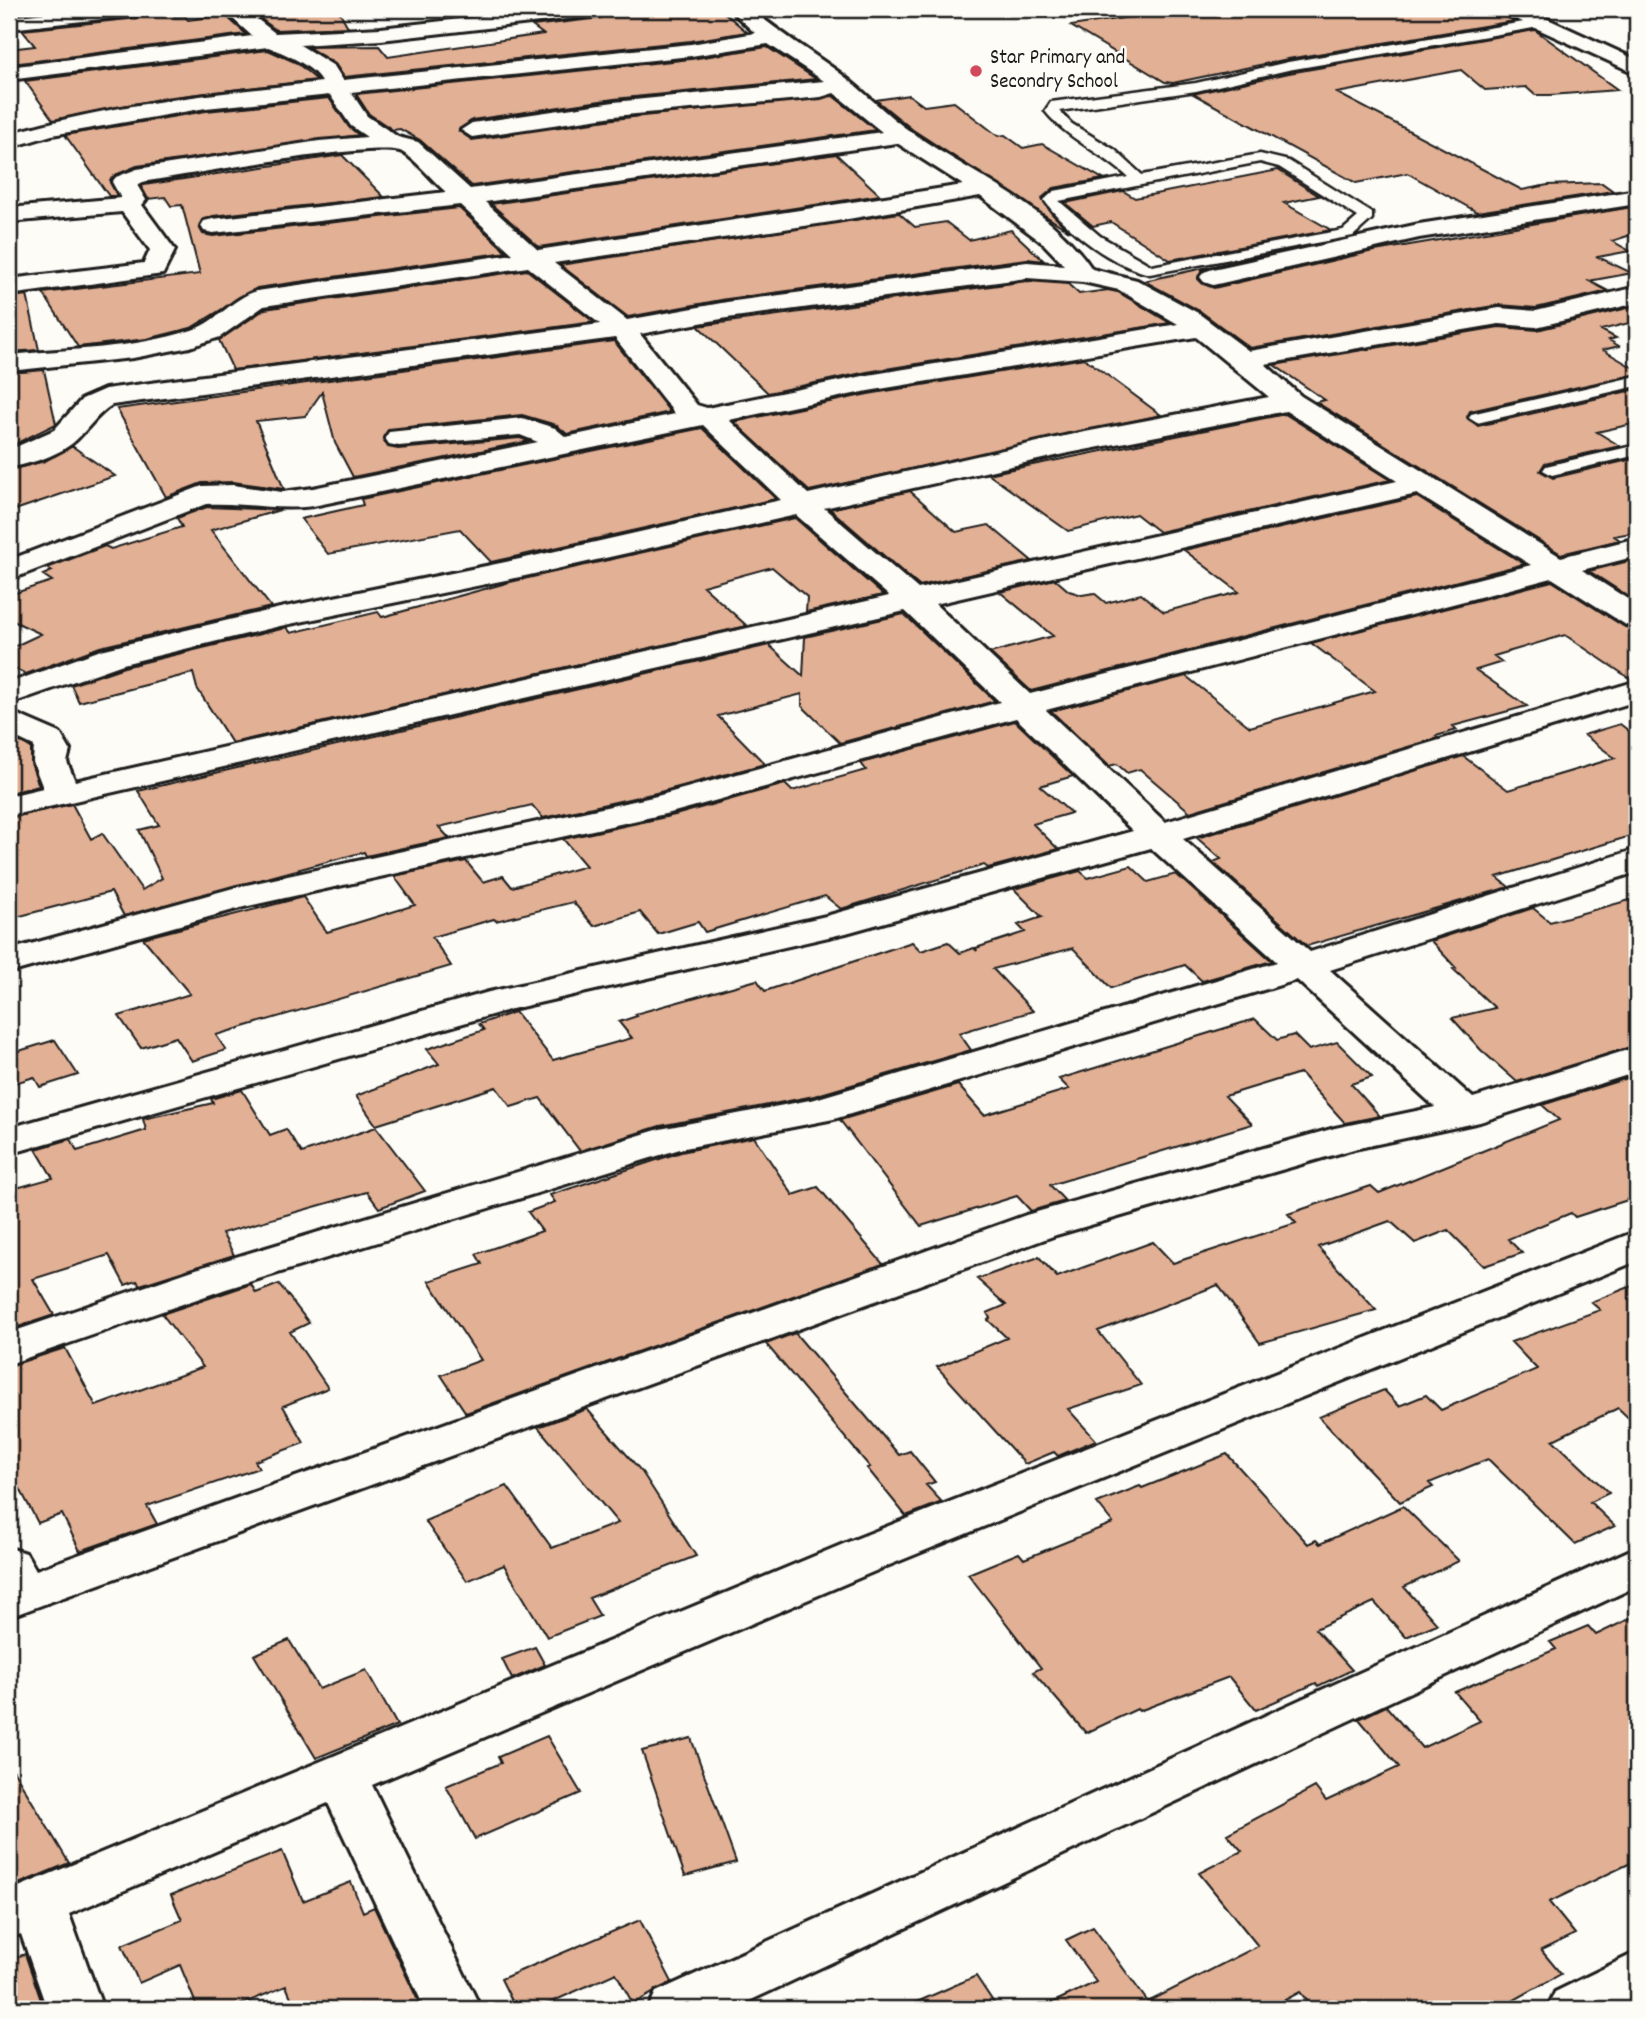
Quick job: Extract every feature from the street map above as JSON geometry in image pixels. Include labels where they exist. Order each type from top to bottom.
[{"type":"street","points":[[9,23],[138,9]]},
{"type":"street","points":[[232,9],[270,40],[290,48],[326,71],[359,121],[390,142]]},
{"type":"street","points":[[9,74],[270,40],[329,39],[476,25],[601,9]]},
{"type":"street","points":[[739,9],[772,37],[833,78],[901,136],[1045,232],[1078,264],[1083,274]]},
{"type":"street","points":[[1510,9],[1637,68]]},
{"type":"street","points":[[476,25],[504,53]]},
{"type":"street","points":[[9,113],[17,137],[206,101],[337,86],[504,53],[691,50],[772,37]]},
{"type":"street","points":[[472,130],[614,109],[821,90],[837,84]]},
{"type":"street","points":[[214,226],[466,197],[901,136]]},
{"type":"street","points":[[9,215],[129,204],[134,200],[124,182],[137,176],[319,148],[390,142],[410,147],[532,258],[622,329],[687,411],[710,418],[803,505],[911,599],[1158,835],[1466,1113]]},
{"type":"street","points":[[9,363],[170,344],[206,334],[239,308],[257,299],[831,215],[981,189]]},
{"type":"street","points":[[1213,276],[1419,231],[1637,197]]},
{"type":"street","points":[[9,287],[154,269],[163,250],[129,204]]},
{"type":"street","points":[[9,458],[34,452],[64,436],[92,405],[105,397],[211,386],[622,329],[727,310],[988,273],[1027,270],[1083,274],[1128,285],[1200,328],[1244,360],[1291,402],[1637,618]]},
{"type":"street","points":[[1244,360],[1499,316],[1536,319],[1637,295]]},
{"type":"street","points":[[9,571],[202,495],[233,494],[282,500],[313,497],[710,418],[869,383],[1200,328]]},
{"type":"street","points":[[9,694],[112,657],[230,629],[1110,436],[1230,411],[1291,402]]},
{"type":"street","points":[[399,438],[522,426],[545,434],[563,448]]},
{"type":"street","points":[[9,806],[62,791],[487,698],[1421,484]]},
{"type":"street","points":[[9,962],[237,898],[662,805],[1023,706],[1637,547]]},
{"type":"street","points":[[9,1141],[503,1000],[833,925],[1158,835],[1637,691]]},
{"type":"street","points":[[9,721],[48,740],[53,750],[50,762],[62,791]]},
{"type":"street","points":[[9,1349],[211,1279],[674,1138],[821,1110],[1305,966],[1637,860]]},
{"type":"street","points":[[14,1586],[1041,1225],[1349,1138],[1466,1113],[1637,1059]]},
{"type":"street","points":[[75,2009],[24,1909],[870,1553],[1637,1245]]},
{"type":"street","points":[[676,2009],[1637,1564]]},
{"type":"street","points":[[341,1775],[453,2009]]},
{"type":"street","points":[[1575,2009],[1637,1976]]},
{"type":"lane","points":[[1136,178],[1110,153],[1067,127],[1052,111],[1056,105],[1196,86],[1288,66],[1541,23]]},
{"type":"lane","points":[[1260,158],[1284,164],[1367,216],[1348,233],[1163,270],[1146,269],[1079,228],[1056,209],[1051,200],[1059,194],[1136,178],[1260,158]]},
{"type":"lane","points":[[1476,418],[1637,381]]},
{"type":"lane","points":[[1552,470],[1637,450]]},
{"type":"building","points":[[168,9],[175,17],[185,16],[188,20],[225,15],[246,34],[12,64],[9,59],[9,49],[35,46],[22,30],[138,18],[150,11]]},
{"type":"building","points":[[338,9],[348,27],[276,30],[253,13]]},
{"type":"building","points":[[613,9],[720,9],[747,32],[691,41],[344,77],[335,64],[308,47],[379,46],[388,57],[543,34],[532,26],[601,18]]},
{"type":"building","points":[[1182,9],[1497,9],[1514,21],[1288,59],[1173,83],[1165,82],[1071,26]]},
{"type":"building","points":[[1535,30],[1618,90],[1535,95],[1526,87],[1485,90],[1461,70],[1337,93],[1522,190],[1548,185],[1602,183],[1613,191],[1477,212],[1407,173],[1356,183],[1193,94],[1289,73]]},
{"type":"building","points":[[767,47],[816,79],[614,99],[472,120],[459,131],[472,140],[614,119],[833,96],[876,130],[472,186],[420,140],[400,129],[393,130],[369,114],[356,94],[691,59]]},
{"type":"building","points":[[268,50],[297,63],[317,80],[164,98],[53,120],[25,81]]},
{"type":"building","points":[[909,95],[924,106],[954,102],[998,136],[1005,135],[1023,148],[1042,144],[1103,179],[1054,188],[1042,198],[1051,213],[1069,231],[913,130],[876,100]]},
{"type":"building","points":[[329,98],[349,127],[359,135],[137,166],[115,175],[110,180],[117,196],[109,196],[65,135],[206,111]]},
{"type":"building","points":[[836,154],[880,195],[539,247],[491,204]]},
{"type":"building","points":[[342,155],[384,197],[213,216],[202,220],[199,227],[203,234],[213,236],[459,208],[507,252],[257,288],[191,328],[147,339],[78,347],[43,293],[200,274],[182,205],[171,206],[165,197],[148,199],[141,186]]},
{"type":"building","points":[[1278,170],[1319,196],[1284,203],[1331,230],[1170,260],[1111,222],[1093,226],[1065,203],[1123,191],[1135,198]]},
{"type":"building","points":[[1632,207],[1637,211],[1637,233],[1612,241],[1630,251],[1598,257],[1632,273],[1589,281],[1608,291],[1536,308],[1499,305],[1250,348],[1200,311],[1144,281],[1259,256],[1202,270],[1198,279],[1214,288],[1369,252]]},
{"type":"building","points":[[899,213],[915,227],[946,222],[969,240],[1011,230],[1044,261],[1027,259],[727,299],[628,317],[560,265]]},
{"type":"building","points":[[527,270],[594,322],[233,370],[219,340],[265,309]]},
{"type":"building","points":[[1027,281],[1068,284],[1079,294],[1108,290],[1118,292],[1170,323],[867,372],[768,393],[698,326]]},
{"type":"building","points":[[27,295],[39,350],[9,352],[9,297]]},
{"type":"building","points":[[1636,306],[1637,321],[1601,330],[1616,338],[1609,340],[1619,346],[1603,350],[1637,370],[1637,374],[1470,411],[1467,417],[1478,426],[1637,389],[1637,423],[1597,432],[1620,446],[1545,463],[1540,471],[1553,478],[1637,458],[1637,532],[1614,536],[1620,540],[1561,554],[1316,402],[1325,400],[1274,365],[1499,327],[1537,330]]},
{"type":"building","points":[[614,341],[670,412],[567,434],[556,425],[522,415],[389,429],[383,439],[388,447],[398,449],[520,438],[529,441],[353,477],[335,443],[322,392],[305,416],[256,421],[284,489],[233,482],[202,483],[166,497],[117,409]]},
{"type":"building","points":[[1084,358],[1161,415],[809,491],[734,422],[868,394]]},
{"type":"building","points":[[44,370],[56,424],[9,447],[9,373]]},
{"type":"building","points":[[1285,414],[1390,480],[1159,532],[1136,514],[1068,531],[988,474]]},
{"type":"building","points":[[702,428],[776,499],[491,562],[460,529],[328,554],[301,519],[363,505],[361,499]]},
{"type":"building","points":[[72,446],[115,476],[9,512],[9,470],[45,461]]},
{"type":"building","points":[[910,491],[956,532],[989,525],[1032,561],[919,586],[830,509]]},
{"type":"building","points":[[1417,497],[1524,564],[1031,691],[990,653],[1053,636],[1000,592],[1055,579],[1069,591],[1082,595],[1094,593],[1106,603],[1141,594],[1164,612],[1239,592],[1184,550]]},
{"type":"building","points":[[207,507],[280,510],[211,530],[271,607],[100,647],[26,674],[9,666],[9,649],[41,634],[9,619],[9,595],[52,581],[43,575],[52,571],[47,568],[105,546],[111,549],[182,527],[177,518]]},
{"type":"building","points":[[795,518],[883,595],[806,612],[807,597],[772,567],[703,586],[747,626],[232,743],[197,688],[193,673],[79,702],[71,685],[124,667],[286,627],[291,633],[378,612],[382,617],[510,582]]},
{"type":"building","points":[[1637,559],[1637,602],[1589,571]]},
{"type":"building","points":[[1552,581],[1625,627],[1637,629],[1637,679],[1632,680],[1565,635],[1494,656],[1502,662],[1476,670],[1527,706],[1453,726],[1457,730],[1436,736],[1438,738],[1190,812],[1140,769],[1127,773],[1117,764],[1109,766],[1051,711],[1186,676],[1250,727],[1375,691],[1311,643]]},
{"type":"building","points":[[904,614],[995,701],[840,743],[802,706],[802,694],[718,716],[765,764],[656,793],[543,818],[532,805],[439,827],[449,838],[366,856],[364,852],[124,916],[111,892],[9,919],[9,818],[72,804],[91,839],[102,833],[142,890],[162,878],[139,830],[159,825],[138,791],[769,645],[803,676],[805,637]]},
{"type":"building","points":[[1015,721],[1073,776],[1040,786],[1071,813],[1033,824],[1058,849],[988,868],[984,865],[841,909],[825,896],[705,932],[698,922],[658,934],[640,912],[594,926],[573,902],[496,921],[494,919],[432,937],[451,966],[216,1035],[226,1050],[192,1061],[176,1037],[141,1048],[119,1016],[190,994],[143,938],[303,897],[327,932],[415,905],[394,876],[466,861],[483,882],[503,876],[512,887],[586,866],[563,839],[675,815],[785,784],[792,791],[866,770],[861,763]]},
{"type":"building","points":[[1620,724],[1637,737],[1637,834],[1497,877],[1509,887],[1307,946],[1213,862],[1221,859],[1197,838],[1463,756],[1508,790],[1615,758],[1584,735]]},
{"type":"building","points":[[21,742],[31,748],[31,763],[39,786],[9,793],[9,746]]},
{"type":"building","points":[[1131,866],[1148,882],[1176,874],[1272,961],[1202,981],[1185,965],[1111,988],[1073,948],[993,969],[1033,1011],[959,1033],[971,1050],[814,1096],[660,1126],[580,1151],[540,1098],[511,1107],[496,1087],[376,1125],[356,1096],[439,1064],[427,1049],[484,1030],[479,1024],[515,1012],[553,1060],[632,1038],[619,1022],[637,1016],[635,1014],[757,980],[765,991],[912,942],[921,951],[948,942],[960,953],[974,948],[977,951],[976,948],[1025,932],[1018,925],[1042,917],[1014,889],[1080,871],[1088,878]]},
{"type":"building","points":[[1637,898],[1637,1045],[1517,1082],[1481,1050],[1452,1018],[1495,1008],[1453,969],[1456,968],[1431,941],[1533,908],[1550,922]]},
{"type":"building","points":[[1255,1019],[1277,1040],[1294,1035],[1309,1050],[1337,1042],[1372,1077],[1351,1084],[1380,1116],[1345,1123],[1300,1073],[1225,1096],[1252,1124],[1050,1185],[1065,1201],[1031,1211],[1017,1196],[921,1226],[840,1120],[958,1085],[984,1115],[1069,1089],[1059,1079]]},
{"type":"building","points":[[55,1040],[78,1075],[40,1087],[34,1077],[9,1085],[9,1054]]},
{"type":"building","points":[[1637,1075],[1637,1197],[1575,1217],[1571,1213],[1508,1239],[1522,1253],[1484,1266],[1448,1230],[1415,1243],[1390,1221],[1318,1247],[1376,1310],[1260,1343],[1218,1285],[1098,1331],[1141,1385],[1068,1409],[1096,1440],[1058,1456],[1054,1452],[1025,1464],[937,1367],[1007,1338],[988,1320],[990,1318],[987,1313],[1006,1305],[977,1279],[1039,1257],[1057,1277],[1153,1242],[1173,1263],[1296,1223],[1288,1214],[1371,1186],[1379,1193],[1559,1120],[1542,1105]]},
{"type":"building","points":[[242,1090],[270,1135],[286,1129],[302,1153],[376,1127],[425,1191],[379,1208],[367,1192],[222,1233],[234,1255],[140,1285],[137,1281],[125,1285],[109,1255],[33,1279],[54,1315],[9,1330],[9,1190],[53,1178],[36,1149],[71,1139],[77,1151],[146,1130],[143,1119],[213,1103],[211,1099]]},
{"type":"building","points":[[754,1137],[793,1195],[818,1187],[883,1264],[466,1413],[441,1375],[481,1360],[429,1281],[482,1264],[476,1254],[542,1231],[528,1212],[555,1202],[550,1195],[681,1152]]},
{"type":"building","points":[[251,1284],[256,1293],[279,1284],[309,1323],[290,1332],[328,1388],[283,1406],[304,1443],[255,1461],[259,1468],[147,1506],[157,1524],[80,1551],[62,1514],[38,1523],[9,1468],[9,1366],[65,1348],[96,1406],[203,1367],[162,1314]]},
{"type":"building","points":[[1637,1284],[1637,1426],[1618,1408],[1553,1440],[1609,1493],[1590,1502],[1615,1526],[1575,1544],[1488,1459],[1429,1483],[1433,1487],[1400,1502],[1319,1417],[1384,1390],[1399,1406],[1426,1395],[1441,1410],[1537,1369],[1511,1342],[1600,1310],[1591,1302]]},
{"type":"building","points":[[795,1333],[899,1455],[910,1451],[935,1482],[926,1485],[942,1502],[906,1516],[867,1468],[870,1467],[766,1344]]},
{"type":"building","points":[[587,1409],[642,1472],[696,1556],[589,1598],[600,1616],[547,1637],[504,1565],[467,1581],[425,1521],[507,1486],[552,1548],[618,1523],[538,1427]]},
{"type":"building","points":[[1227,1454],[1308,1544],[1316,1540],[1320,1544],[1403,1506],[1459,1561],[1404,1587],[1437,1624],[1406,1637],[1374,1602],[1315,1629],[1352,1670],[1318,1686],[1316,1683],[1256,1710],[1229,1677],[1139,1711],[1137,1709],[1086,1733],[1033,1672],[1041,1668],[968,1574],[1019,1553],[1024,1559],[1113,1523],[1097,1503]]},
{"type":"building","points":[[1637,1615],[1637,1860],[1549,1902],[1575,1934],[1541,1950],[1561,1974],[1498,2009],[1314,2009],[1300,1992],[1268,2009],[1039,2009],[1096,1982],[1066,1940],[1093,1927],[1148,2002],[1258,1946],[1199,1873],[1242,1851],[1227,1834],[1315,1787],[1326,1801],[1399,1767],[1359,1719],[1386,1706],[1422,1748],[1480,1721],[1455,1692],[1556,1649],[1550,1642],[1588,1626],[1596,1635]]},
{"type":"building","points":[[289,1640],[319,1689],[366,1670],[397,1725],[316,1758],[254,1655]]},
{"type":"building","points":[[535,1647],[545,1665],[512,1679],[502,1659]]},
{"type":"building","points":[[547,1736],[581,1793],[475,1839],[446,1786],[501,1763],[498,1757]]},
{"type":"building","points":[[691,1738],[736,1862],[685,1876],[642,1751]]},
{"type":"building","points":[[9,1763],[69,1863],[9,1888]]},
{"type":"building","points":[[282,1851],[303,1901],[351,1882],[363,1912],[374,1907],[422,2009],[296,2009],[286,1986],[230,2009],[198,2009],[180,1965],[139,1983],[122,1945],[182,1920],[171,1895]]},
{"type":"building","points":[[640,1920],[672,1982],[633,2004],[616,1973],[536,2009],[516,2009],[501,1979]]},
{"type":"building","points":[[25,1954],[44,2009],[9,2009],[9,1960]]},
{"type":"building","points":[[976,1976],[998,2009],[901,2009]]},
{"type":"place","name":"Star Primary and Secondry School","points":[[976,71]]}]
